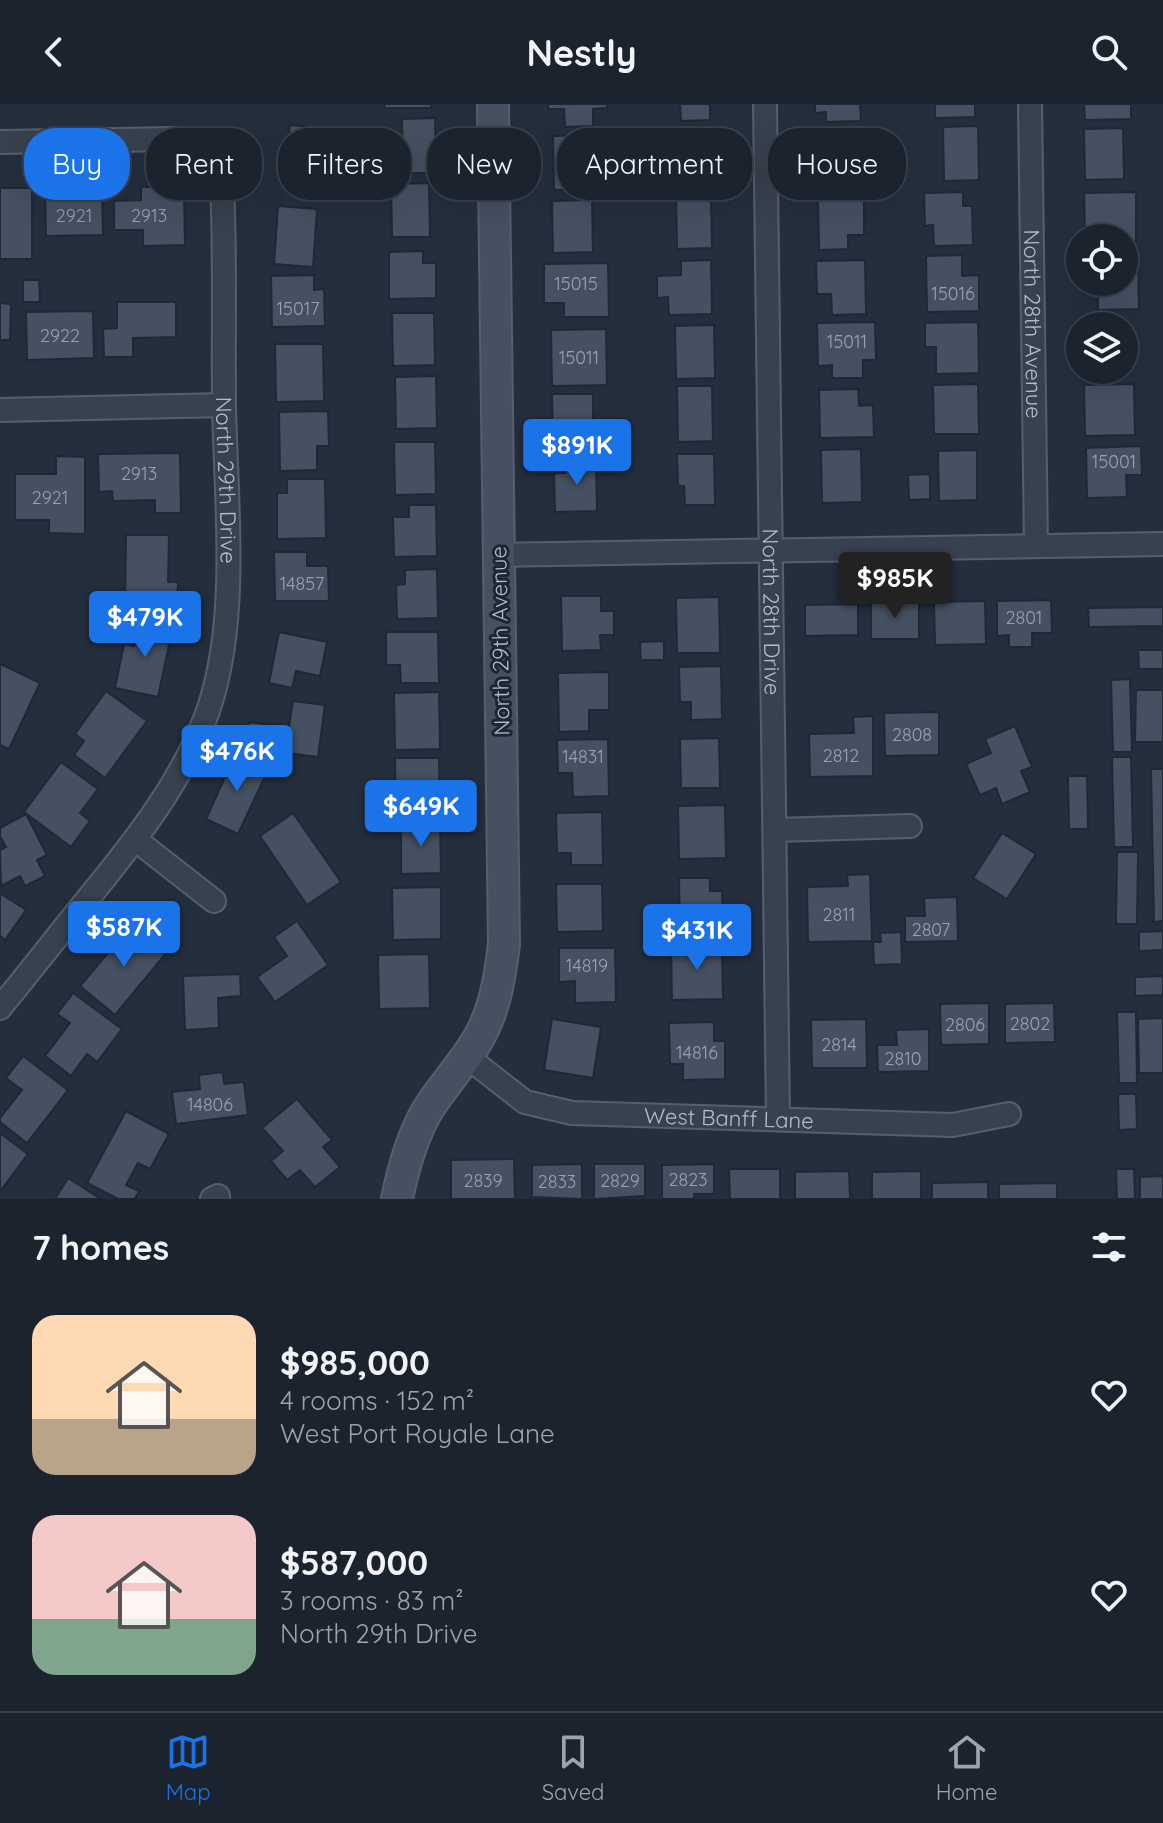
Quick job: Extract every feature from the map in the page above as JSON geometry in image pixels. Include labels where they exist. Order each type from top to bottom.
[{"type":"street","name":"North 29th Avenue","points":[[397,1199],[410,1149],[427,1110],[478,1039],[489,1015],[499,985],[504,944],[493,104]]},
{"type":"street","name":"North 28th Drive","points":[[765,104],[778,1119]]},
{"type":"street","name":"North 28th Avenue","points":[[1030,104],[1036,546]]},
{"type":"street","name":"North 29th Drive","points":[[0,142],[174,139],[220,147],[226,602],[217,677],[204,721],[169,791],[136,840],[0,1008]]},
{"type":"street","points":[[0,410],[224,405]]},
{"type":"street","points":[[499,555],[1163,544]]},
{"type":"street","points":[[775,830],[910,826]]},
{"type":"street","points":[[136,840],[214,901]]},
{"type":"street","name":"West Banff Lane","points":[[466,1056],[525,1102],[572,1113],[953,1125],[1009,1114]]},
{"type":"building","points":[[384,104],[431,104],[431,108],[385,108]]},
{"type":"building","points":[[548,104],[607,104],[607,108],[593,109],[593,126],[565,127],[564,109],[548,109]]},
{"type":"building","points":[[680,104],[710,104],[710,120],[681,121]]},
{"type":"building","points":[[815,104],[860,104],[861,121],[826,122],[826,112],[815,113]]},
{"type":"building","points":[[935,104],[975,104],[975,117],[935,118]]},
{"type":"building","points":[[1084,104],[1131,104],[1131,119],[1085,120]]},
{"type":"building","points":[[435,118],[435,128],[427,128],[427,173],[411,173],[411,128],[402,128],[402,119]]},
{"type":"building","points":[[290,125],[321,128],[290,128]]},
{"type":"building","points":[[978,126],[979,180],[944,181],[943,127]]},
{"type":"building","points":[[1123,128],[1124,179],[1085,180],[1084,129]]},
{"type":"building","points":[[553,136],[557,136],[557,190],[554,190]]},
{"type":"building","points":[[411,183],[427,183],[430,237],[392,237],[391,200],[411,200]]},
{"type":"building","points":[[141,187],[146,187],[146,200],[184,200],[185,245],[143,246],[143,230],[114,230],[114,201],[141,200]]},
{"type":"building","points":[[0,188],[24,188],[24,200],[32,200],[32,259],[0,259]]},
{"type":"building","points":[[963,192],[963,206],[972,206],[973,245],[934,246],[933,225],[925,226],[924,193]]},
{"type":"building","points":[[1136,192],[1136,224],[1085,224],[1084,193]]},
{"type":"building","points":[[45,200],[102,200],[103,235],[46,236]]},
{"type":"building","points":[[592,200],[593,252],[553,253],[552,201]]},
{"type":"building","points":[[676,200],[711,200],[712,248],[677,249]]},
{"type":"building","points":[[818,200],[864,200],[864,235],[848,235],[848,249],[819,250]]},
{"type":"building","points":[[278,206],[317,209],[313,267],[274,264]]},
{"type":"building","points":[[423,251],[423,263],[436,263],[436,298],[389,299],[389,252]]},
{"type":"building","points":[[962,255],[962,276],[979,275],[979,311],[927,312],[926,256]]},
{"type":"building","points":[[1138,255],[1139,309],[1098,310],[1098,296],[1138,296]]},
{"type":"building","points":[[711,260],[712,314],[669,315],[668,297],[657,298],[657,276],[681,275],[681,261]]},
{"type":"building","points":[[865,260],[866,314],[832,315],[831,294],[817,294],[816,261]]},
{"type":"building","points":[[608,263],[609,317],[564,317],[564,303],[544,303],[544,264]]},
{"type":"building","points":[[314,275],[314,290],[324,289],[325,326],[272,327],[271,276]]},
{"type":"building","points":[[23,280],[39,280],[40,302],[23,302]]},
{"type":"building","points":[[117,302],[176,302],[176,337],[133,338],[133,357],[104,357],[103,329],[117,328]]},
{"type":"building","points":[[0,303],[11,304],[10,340],[0,340]]},
{"type":"building","points":[[93,311],[94,358],[27,360],[26,312]]},
{"type":"building","points":[[392,313],[434,313],[435,365],[393,366]]},
{"type":"building","points":[[875,322],[876,360],[863,360],[863,378],[832,378],[832,365],[818,366],[817,323]]},
{"type":"building","points":[[978,322],[979,373],[936,374],[936,347],[925,347],[925,323]]},
{"type":"building","points":[[714,325],[715,378],[676,379],[675,326]]},
{"type":"building","points":[[606,329],[607,385],[552,386],[551,330]]},
{"type":"building","points":[[275,344],[323,344],[324,401],[276,402]]},
{"type":"building","points":[[436,376],[437,428],[396,429],[395,377]]},
{"type":"building","points":[[978,384],[979,434],[934,434],[933,385]]},
{"type":"building","points":[[1134,384],[1135,435],[1085,436],[1084,385]]},
{"type":"building","points":[[677,386],[712,386],[713,441],[678,442]]},
{"type":"building","points":[[858,389],[859,406],[873,405],[874,437],[820,438],[819,390]]},
{"type":"building","points":[[552,394],[593,394],[593,443],[553,444]]},
{"type":"building","points":[[328,411],[329,446],[317,446],[317,470],[280,471],[279,412]]},
{"type":"building","points":[[394,442],[435,442],[436,494],[395,495]]},
{"type":"building","points":[[1141,446],[1142,475],[1126,475],[1127,497],[1087,498],[1086,448]]},
{"type":"building","points":[[861,449],[862,502],[822,503],[821,450]]},
{"type":"building","points":[[977,450],[977,500],[939,501],[938,451]]},
{"type":"building","points":[[180,453],[181,513],[155,513],[155,500],[113,501],[112,491],[99,492],[98,454]]},
{"type":"building","points":[[677,454],[714,454],[715,505],[685,505],[684,486],[678,486]]},
{"type":"building","points":[[56,456],[85,457],[85,534],[49,533],[49,520],[15,520],[15,474],[56,474]]},
{"type":"building","points":[[596,459],[597,511],[555,512],[554,473],[565,473],[565,460]]},
{"type":"building","points":[[930,474],[930,499],[909,500],[908,475]]},
{"type":"building","points":[[287,479],[325,479],[326,538],[277,539],[277,493],[287,493]]},
{"type":"building","points":[[409,505],[436,505],[437,556],[394,557],[393,517],[409,517]]},
{"type":"building","points":[[126,535],[169,535],[168,582],[178,582],[177,610],[125,609]]},
{"type":"building","points":[[274,552],[307,552],[307,566],[328,566],[329,601],[275,601]]},
{"type":"building","points":[[437,569],[438,618],[397,619],[396,585],[405,584],[405,570]]},
{"type":"building","points":[[561,596],[601,596],[601,611],[614,611],[614,635],[600,635],[601,650],[562,651]]},
{"type":"building","points":[[719,597],[720,653],[677,653],[676,598]]},
{"type":"building","points":[[1051,600],[1052,633],[1032,633],[1032,647],[1009,647],[1009,635],[997,636],[997,601]]},
{"type":"building","points":[[919,601],[919,639],[871,639],[871,602]]},
{"type":"building","points":[[985,601],[986,644],[935,645],[934,602]]},
{"type":"building","points":[[858,604],[858,635],[805,636],[805,605]]},
{"type":"building","points":[[1163,607],[1163,626],[1089,627],[1088,608]]},
{"type":"building","points":[[140,619],[173,626],[158,697],[115,688],[124,644],[134,646]]},
{"type":"building","points":[[279,632],[327,642],[320,676],[296,671],[292,688],[269,683]]},
{"type":"building","points":[[386,632],[438,632],[439,683],[401,683],[400,665],[386,665]]},
{"type":"building","points":[[664,641],[664,660],[641,660],[640,642]]},
{"type":"building","points":[[1138,650],[1163,650],[1163,669],[1139,669]]},
{"type":"building","points":[[0,664],[40,683],[9,749],[0,745]]},
{"type":"building","points":[[721,666],[722,719],[691,720],[691,702],[680,702],[679,667]]},
{"type":"building","points":[[609,672],[609,710],[589,710],[589,731],[559,732],[558,673]]},
{"type":"building","points":[[1130,679],[1132,752],[1113,752],[1111,680]]},
{"type":"building","points":[[1136,690],[1163,690],[1163,742],[1135,742]]},
{"type":"building","points":[[106,691],[147,721],[105,778],[74,755],[84,741],[75,734]]},
{"type":"building","points":[[439,692],[440,749],[395,750],[394,693]]},
{"type":"building","points":[[293,701],[325,705],[318,757],[245,748],[249,722],[289,727]]},
{"type":"building","points":[[939,712],[939,755],[885,756],[884,713]]},
{"type":"building","points":[[873,716],[873,776],[810,777],[809,734],[854,733],[853,717]]},
{"type":"building","points":[[1015,726],[1032,767],[1021,771],[1030,792],[1002,804],[996,788],[980,795],[966,764],[991,753],[985,739]]},
{"type":"building","points":[[719,738],[720,788],[681,788],[680,739]]},
{"type":"building","points":[[608,739],[609,796],[573,797],[572,773],[558,773],[557,740]]},
{"type":"building","points":[[236,753],[269,768],[238,834],[206,819]]},
{"type":"building","points":[[1112,757],[1131,757],[1133,847],[1114,847]]},
{"type":"building","points":[[395,758],[439,758],[440,810],[396,811]]},
{"type":"building","points":[[61,762],[98,789],[80,813],[90,821],[71,847],[24,812]]},
{"type":"building","points":[[1151,769],[1163,769],[1163,921],[1154,922]]},
{"type":"building","points":[[1068,776],[1087,776],[1088,829],[1069,829]]},
{"type":"building","points":[[725,805],[726,858],[679,859],[678,806]]},
{"type":"building","points":[[602,812],[603,865],[571,865],[571,853],[557,853],[556,813]]},
{"type":"building","points":[[293,813],[341,882],[307,905],[260,836]]},
{"type":"building","points":[[26,814],[47,855],[37,860],[45,876],[25,886],[20,876],[1,886],[0,850],[6,847],[0,836],[0,828]]},
{"type":"building","points":[[440,821],[441,873],[401,874],[401,822]]},
{"type":"building","points":[[1002,833],[1036,854],[1007,899],[973,878]]},
{"type":"building","points":[[1117,852],[1138,852],[1137,924],[1116,924]]},
{"type":"building","points":[[870,874],[872,941],[808,942],[807,887],[848,886],[847,875]]},
{"type":"building","points":[[679,878],[710,878],[710,891],[722,891],[723,931],[680,931]]},
{"type":"building","points":[[556,884],[602,884],[603,931],[557,932]]},
{"type":"building","points":[[441,887],[441,939],[393,940],[392,888]]},
{"type":"building","points":[[0,893],[26,910],[5,940],[0,936]]},
{"type":"building","points":[[957,897],[958,941],[905,942],[905,916],[925,916],[924,898]]},
{"type":"building","points":[[297,921],[328,965],[275,1002],[257,977],[287,956],[274,937]]},
{"type":"building","points":[[133,923],[168,951],[115,1015],[80,986]]},
{"type":"building","points":[[1163,931],[1163,950],[1139,951],[1139,932]]},
{"type":"building","points":[[901,932],[902,964],[874,965],[873,942],[881,942],[880,933]]},
{"type":"building","points":[[722,945],[723,999],[672,1000],[671,946]]},
{"type":"building","points":[[559,948],[615,948],[616,1002],[575,1003],[575,981],[559,982]]},
{"type":"building","points":[[429,954],[430,1008],[379,1009],[378,955]]},
{"type":"building","points":[[240,974],[241,996],[218,998],[219,1028],[185,1030],[183,976]]},
{"type":"building","points":[[1163,976],[1163,995],[1135,996],[1135,977]]},
{"type":"building","points":[[73,993],[122,1029],[97,1062],[87,1054],[71,1076],[45,1056],[70,1023],[57,1014]]},
{"type":"building","points":[[989,1003],[989,1044],[941,1045],[940,1004]]},
{"type":"building","points":[[1054,1003],[1055,1042],[1005,1043],[1005,1004]]},
{"type":"building","points":[[1117,1012],[1136,1012],[1137,1083],[1119,1083]]},
{"type":"building","points":[[1163,1018],[1163,1073],[1139,1073],[1138,1019]]},
{"type":"building","points":[[552,1019],[601,1027],[593,1078],[544,1070]]},
{"type":"building","points":[[866,1019],[867,1068],[812,1068],[811,1020]]},
{"type":"building","points":[[714,1022],[714,1041],[725,1041],[725,1079],[683,1080],[683,1064],[670,1064],[669,1023]]},
{"type":"building","points":[[929,1029],[929,1071],[878,1072],[877,1045],[897,1045],[896,1030]]},
{"type":"building","points":[[23,1056],[68,1090],[27,1143],[0,1122],[22,1090],[6,1078]]},
{"type":"building","points":[[223,1072],[224,1084],[244,1082],[248,1115],[176,1124],[172,1092],[200,1089],[199,1075]]},
{"type":"building","points":[[1118,1094],[1136,1094],[1137,1129],[1119,1130]]},
{"type":"building","points":[[297,1099],[332,1140],[323,1147],[340,1167],[315,1187],[300,1170],[287,1180],[271,1161],[283,1151],[262,1128]]},
{"type":"building","points":[[126,1111],[169,1134],[150,1169],[138,1163],[126,1185],[139,1191],[135,1199],[118,1199],[87,1183]]},
{"type":"building","points":[[0,1133],[28,1154],[1,1190],[0,1190]]},
{"type":"building","points":[[514,1159],[515,1199],[451,1199],[451,1160]]},
{"type":"building","points":[[582,1164],[582,1199],[532,1197],[532,1165]]},
{"type":"building","points":[[594,1164],[645,1164],[645,1196],[594,1199]]},
{"type":"building","points":[[714,1164],[714,1194],[694,1194],[694,1199],[662,1199],[662,1165]]},
{"type":"building","points":[[729,1169],[780,1169],[780,1199],[730,1199]]},
{"type":"building","points":[[1116,1169],[1134,1169],[1135,1199],[1117,1199]]},
{"type":"building","points":[[849,1171],[850,1199],[795,1199],[795,1172]]},
{"type":"building","points":[[921,1171],[921,1199],[872,1199],[872,1172]]},
{"type":"building","points":[[1163,1176],[1163,1199],[1140,1199],[1140,1177]]},
{"type":"building","points":[[68,1178],[101,1199],[55,1199]]},
{"type":"building","points":[[988,1182],[988,1199],[932,1199],[932,1183]]},
{"type":"building","points":[[1057,1183],[1057,1199],[999,1199],[999,1184]]}]
